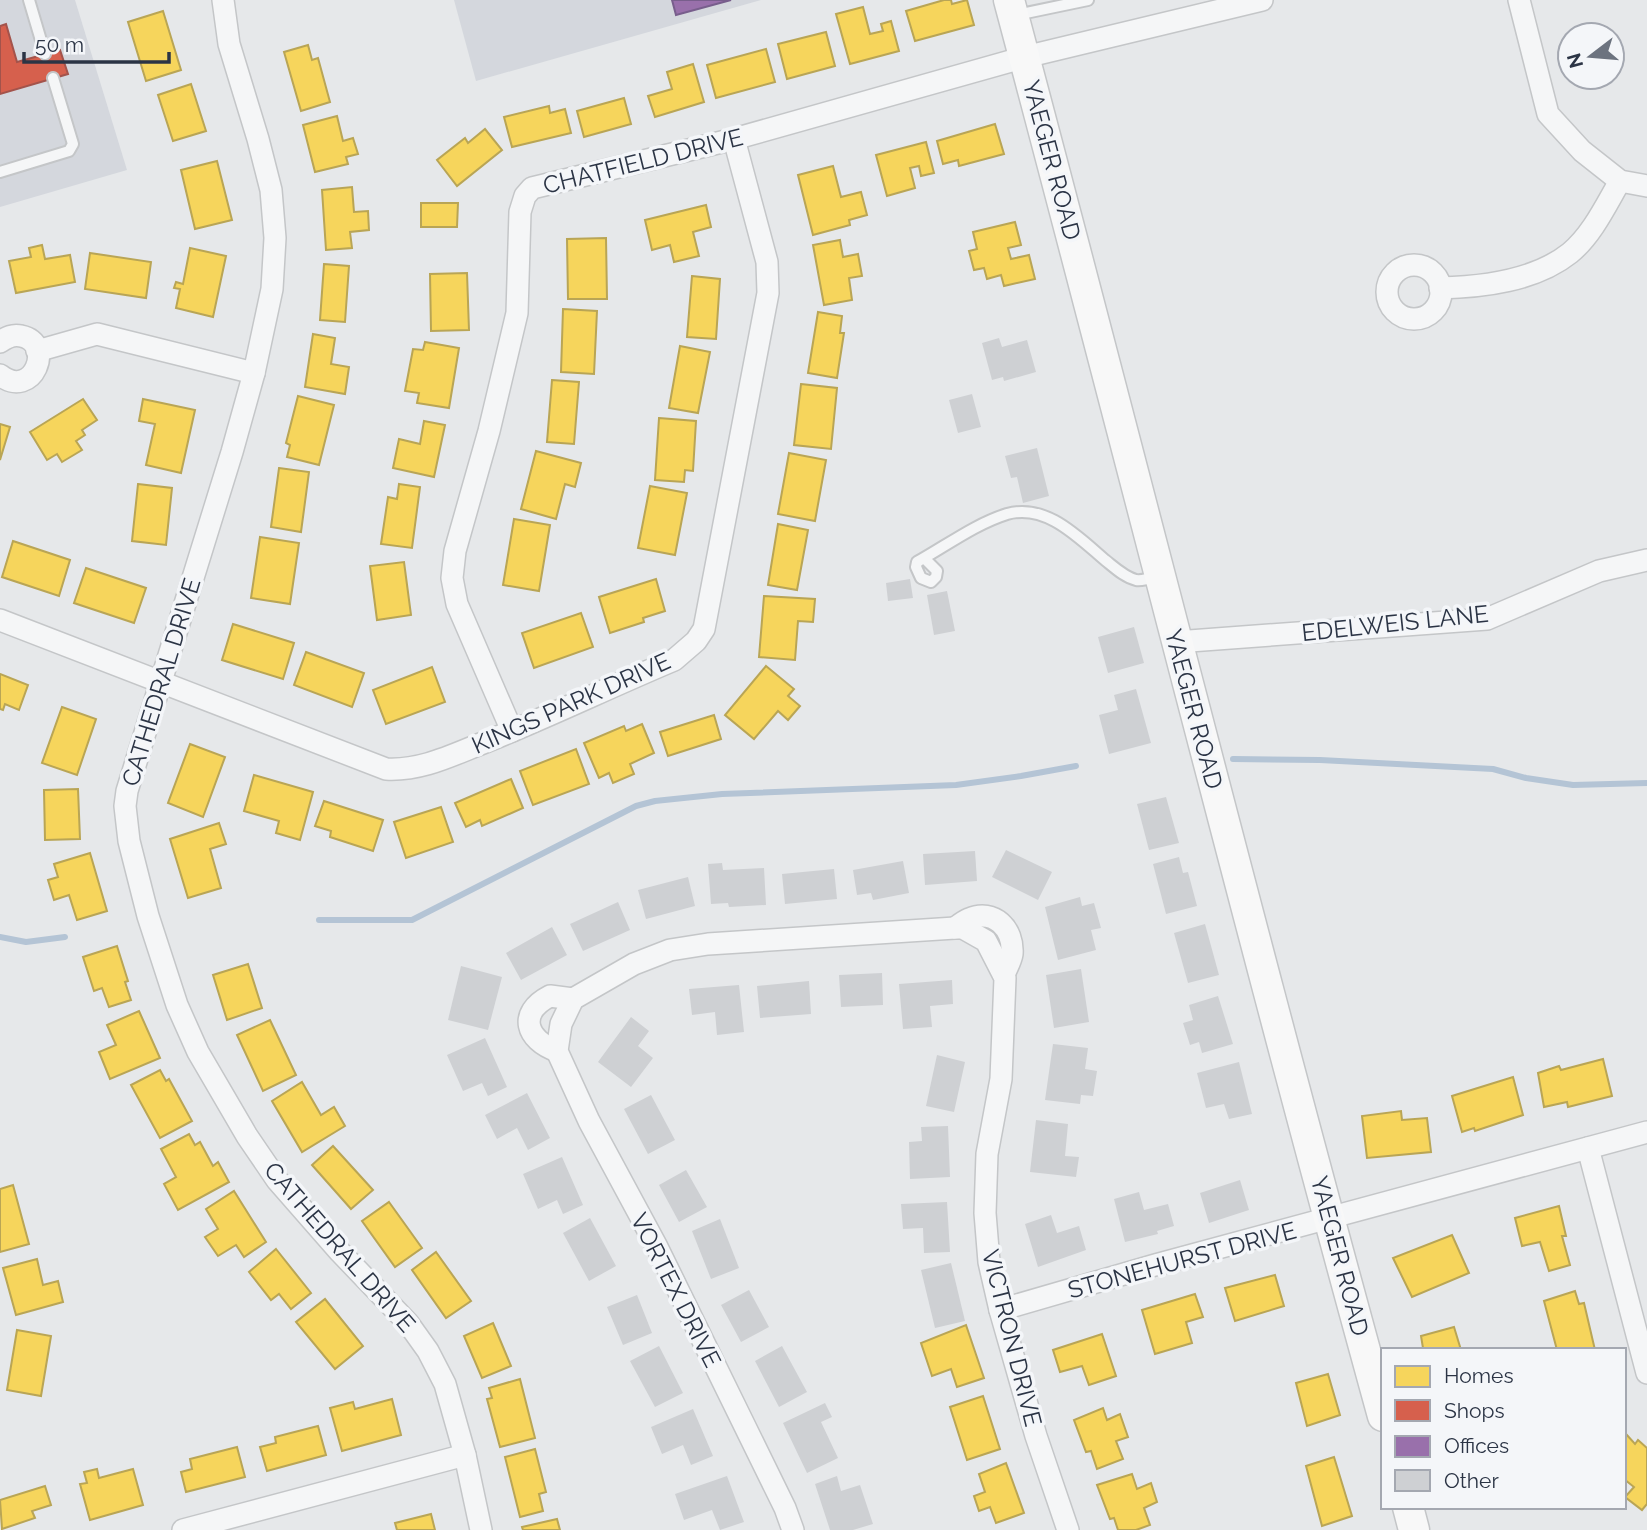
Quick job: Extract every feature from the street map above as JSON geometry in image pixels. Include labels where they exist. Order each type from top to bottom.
[{"type":"street","name":"CATHEDRAL DRIVE","points":[[208,0],[229,44],[271,190],[274,226],[272,289],[254,373],[232,452],[127,792],[125,806],[129,841],[145,904],[177,1005],[198,1052],[247,1136],[277,1180],[340,1252],[408,1322],[428,1351],[444,1384],[465,1455],[481,1530]]},
{"type":"street","name":"CATHEDRAL DRIVE","points":[[223,0],[229,44]]},
{"type":"street","name":"CHATFIELD DRIVE","points":[[512,731],[457,604],[452,578],[455,551],[489,431],[517,313],[520,212],[525,196],[532,188],[734,139],[1025,57],[1262,0]]},
{"type":"street","points":[[1519,0],[1548,114],[1582,151],[1620,181],[1647,186]]},
{"type":"street","name":"YAEGER ROAD","points":[[1011,8],[1176,642],[1381,1409]]},
{"type":"street","name":"KINGS PARK DRIVE","points":[[0,620],[386,769],[406,770],[427,765],[674,660],[696,641],[704,629],[768,293],[767,262],[734,139]]},
{"type":"street","points":[[1440,288],[1482,286],[1527,276],[1570,253],[1594,224],[1620,181]]},
{"type":"street","points":[[37,351],[97,334],[254,373]]},
{"type":"street","points":[[0,342],[18,335],[32,342],[37,351],[38,362],[36,369],[25,380],[10,381],[0,375]]},
{"type":"street","name":"EDELWEIS LANE","points":[[1176,642],[1487,618],[1599,570],[1647,560]]},
{"type":"street","name":"VICTRON DRIVE","points":[[955,928],[970,919],[984,916],[997,918],[1009,931],[1012,954],[1004,975],[1001,1079],[987,1154],[985,1213],[989,1262],[1036,1436],[1068,1530]]},
{"type":"street","name":"VORTEX DRIVE","points":[[793,1530],[779,1495],[663,1260],[589,1121],[557,1051],[534,1040],[530,1029],[533,1008],[550,996],[573,999],[634,964],[670,950],[708,944],[955,928],[963,928],[986,940]]},
{"type":"street","name":"VICTRON DRIVE","points":[[986,940],[1004,975]]},
{"type":"street","points":[[557,1051],[561,1024],[573,999]]},
{"type":"street","name":"STONEHURST DRIVE","points":[[1000,1310],[1155,1265],[1330,1220],[1647,1132]]},
{"type":"street","points":[[1588,1148],[1647,1373]]},
{"type":"street","points":[[183,1530],[465,1455]]},
{"type":"street","points":[[1409,1509],[1414,1530]]},
{"type":"lane","points":[[29,0],[45,54]]},
{"type":"lane","points":[[1011,8],[1088,0]]},
{"type":"lane","points":[[0,172],[69,150],[73,144],[53,78]]},
{"type":"lane","points":[[924,558],[978,526],[1009,514],[1031,512],[1065,527],[1129,577],[1143,580],[1160,576]]},
{"type":"shaded area","points":[[0,0],[75,0],[127,170],[0,207]]},
{"type":"shaded area","points":[[454,0],[761,0],[476,81]]},
{"type":"building: Homes","points":[[951,0],[952,4],[967,0],[974,25],[915,41],[906,11]]},
{"type":"building: Homes","points":[[863,7],[870,34],[883,31],[881,24],[891,21],[899,51],[850,64],[836,14]]},
{"type":"building: Homes","points":[[163,11],[181,70],[146,81],[128,22]]},
{"type":"building: Homes","points":[[826,32],[835,66],[787,79],[778,44]]},
{"type":"building: Homes","points":[[308,45],[312,60],[318,58],[330,102],[301,111],[284,52]]},
{"type":"building: Homes","points":[[766,49],[775,82],[716,98],[707,65]]},
{"type":"building: Homes","points":[[693,64],[704,102],[655,117],[648,96],[672,89],[667,72]]},
{"type":"building: Homes","points":[[191,84],[206,131],[173,141],[158,95]]},
{"type":"building: Homes","points":[[624,98],[631,124],[584,137],[577,111]]},
{"type":"building: Homes","points":[[549,106],[550,113],[565,109],[571,133],[512,147],[504,117]]},
{"type":"building: Homes","points":[[337,116],[343,141],[353,138],[358,154],[346,157],[348,164],[315,172],[303,125]]},
{"type":"building: Homes","points":[[995,124],[1004,154],[959,166],[958,160],[943,164],[937,141]]},
{"type":"building: Homes","points":[[485,129],[502,150],[457,186],[437,160],[465,138],[468,143]]},
{"type":"building: Homes","points":[[926,142],[934,173],[921,176],[919,166],[910,168],[915,188],[887,196],[876,155]]},
{"type":"building: Homes","points":[[217,161],[232,220],[195,229],[181,170]]},
{"type":"building: Homes","points":[[833,166],[841,197],[861,192],[867,215],[849,220],[850,225],[813,235],[798,175]]},
{"type":"building: Homes","points":[[352,187],[354,212],[368,211],[369,230],[350,232],[352,248],[326,250],[322,190]]},
{"type":"building: Homes","points":[[421,203],[458,203],[457,227],[421,227]]},
{"type":"building: Homes","points":[[706,205],[711,227],[693,232],[699,256],[674,262],[670,245],[652,250],[645,220]]},
{"type":"building: Homes","points":[[1015,222],[1021,245],[1008,248],[1011,259],[1029,255],[1035,279],[1004,286],[1001,275],[987,279],[984,268],[974,270],[969,251],[977,249],[973,232]]},
{"type":"building: Homes","points":[[606,238],[607,299],[568,299],[567,239]]},
{"type":"building: Homes","points":[[840,240],[843,257],[858,254],[862,276],[849,278],[852,300],[824,305],[813,245]]},
{"type":"building: Homes","points":[[42,245],[45,259],[70,255],[75,282],[16,293],[9,261],[31,257],[29,248]]},
{"type":"building: Homes","points":[[190,248],[226,256],[213,317],[176,308],[180,289],[174,288],[176,282],[183,284]]},
{"type":"building: Homes","points":[[90,253],[151,262],[146,298],[85,289]]},
{"type":"building: Homes","points":[[324,264],[349,266],[345,322],[320,320]]},
{"type":"building: Homes","points":[[467,273],[469,330],[431,331],[430,274]]},
{"type":"building: Homes","points":[[692,276],[720,279],[716,339],[687,337]]},
{"type":"building: Homes","points":[[563,309],[597,311],[594,374],[561,372]]},
{"type":"building: Homes","points":[[818,312],[842,316],[840,333],[844,333],[837,378],[808,373]]},
{"type":"building: Homes","points":[[313,334],[335,338],[331,364],[349,367],[345,394],[305,387]]},
{"type":"building: Homes","points":[[425,342],[459,348],[449,408],[417,403],[419,393],[405,391],[413,349],[423,350]]},
{"type":"building: Homes","points":[[680,346],[710,352],[698,413],[669,408]]},
{"type":"building: Homes","points":[[552,380],[579,382],[574,444],[547,442]]},
{"type":"building: Homes","points":[[801,384],[837,388],[831,449],[794,445]]},
{"type":"building: Homes","points":[[298,396],[334,405],[319,465],[287,457],[290,445],[286,443]]},
{"type":"building: Homes","points":[[83,399],[97,420],[82,430],[85,435],[76,441],[82,450],[62,462],[57,454],[47,460],[30,432]]},
{"type":"building: Homes","points":[[143,399],[195,410],[181,473],[146,465],[155,424],[139,421]]},
{"type":"building: Homes","points":[[659,418],[696,421],[693,471],[685,470],[684,482],[655,480]]},
{"type":"building: Homes","points":[[424,421],[445,425],[434,477],[393,468],[399,439],[420,444]]},
{"type":"building: Homes","points":[[0,424],[10,427],[0,460]]},
{"type":"building: Homes","points":[[536,451],[581,463],[575,487],[565,484],[556,519],[521,509]]},
{"type":"building: Homes","points":[[789,453],[826,460],[815,521],[778,514]]},
{"type":"building: Homes","points":[[279,468],[309,472],[301,532],[271,527]]},
{"type":"building: Homes","points":[[138,484],[172,488],[166,545],[132,541]]},
{"type":"building: Homes","points":[[399,484],[420,487],[412,548],[381,544],[388,497],[397,499]]},
{"type":"building: Homes","points":[[650,486],[687,493],[675,555],[638,548]]},
{"type":"building: Homes","points":[[514,519],[550,525],[539,591],[503,585]]},
{"type":"building: Homes","points":[[778,524],[808,530],[797,590],[768,585]]},
{"type":"building: Homes","points":[[260,537],[299,543],[290,604],[251,598]]},
{"type":"building: Homes","points":[[13,541],[70,560],[59,596],[2,577]]},
{"type":"building: Homes","points":[[404,562],[411,615],[377,620],[370,566]]},
{"type":"building: Homes","points":[[86,568],[146,588],[134,623],[74,603]]},
{"type":"building: Homes","points":[[656,579],[665,611],[643,618],[644,622],[610,633],[599,597]]},
{"type":"building: Homes","points":[[764,596],[815,599],[813,622],[798,621],[795,660],[759,657]]},
{"type":"building: Homes","points":[[581,613],[593,647],[534,668],[522,633]]},
{"type":"building: Homes","points":[[233,624],[294,643],[283,679],[222,660]]},
{"type":"building: Homes","points":[[306,652],[364,673],[352,707],[294,685]]},
{"type":"building: Homes","points":[[766,666],[794,689],[788,696],[800,706],[788,720],[778,711],[754,739],[725,715]]},
{"type":"building: Homes","points":[[432,667],[445,702],[386,724],[373,690]]},
{"type":"building: Homes","points":[[0,674],[28,685],[19,710],[5,704],[3,710],[0,709]]},
{"type":"building: Homes","points":[[62,707],[96,719],[77,775],[42,763]]},
{"type":"building: Homes","points":[[714,715],[721,739],[668,756],[660,732]]},
{"type":"building: Homes","points":[[642,724],[654,753],[630,764],[634,774],[613,783],[609,773],[599,778],[584,743],[624,726],[626,731]]},
{"type":"building: Homes","points":[[190,744],[225,757],[203,817],[168,803]]},
{"type":"building: Homes","points":[[576,749],[589,784],[533,805],[520,771]]},
{"type":"building: Homes","points":[[254,775],[313,792],[300,840],[276,833],[279,821],[244,811]]},
{"type":"building: Homes","points":[[511,779],[523,808],[482,826],[480,820],[466,827],[455,803]]},
{"type":"building: Homes","points":[[78,789],[80,839],[45,840],[44,790]]},
{"type":"building: Homes","points":[[324,801],[383,820],[373,851],[330,837],[331,831],[315,826]]},
{"type":"building: Homes","points":[[441,807],[453,842],[406,858],[394,822]]},
{"type":"building: Homes","points":[[219,823],[226,844],[210,849],[221,888],[188,898],[170,839]]},
{"type":"building: Homes","points":[[90,853],[107,911],[77,920],[69,895],[54,900],[48,880],[58,877],[54,864]]},
{"type":"building: Homes","points":[[117,946],[131,1000],[109,1007],[102,988],[94,991],[83,957]]},
{"type":"building: Homes","points":[[248,964],[262,1008],[227,1020],[213,975]]},
{"type":"building: Homes","points":[[139,1011],[160,1058],[110,1079],[99,1052],[116,1045],[107,1025]]},
{"type":"building: Homes","points":[[270,1020],[296,1075],[263,1091],[237,1035]]},
{"type":"building: Homes","points":[[1603,1059],[1612,1096],[1568,1107],[1567,1102],[1544,1107],[1538,1073],[1559,1066],[1561,1070]]},
{"type":"building: Homes","points":[[160,1070],[166,1081],[169,1079],[192,1121],[160,1138],[131,1085]]},
{"type":"building: Homes","points":[[1513,1077],[1523,1115],[1475,1131],[1474,1128],[1462,1132],[1452,1096]]},
{"type":"building: Homes","points":[[302,1082],[321,1115],[334,1107],[345,1126],[302,1152],[272,1101]]},
{"type":"building: Homes","points":[[1401,1111],[1402,1120],[1427,1118],[1431,1152],[1367,1158],[1362,1116]]},
{"type":"building: Homes","points":[[189,1134],[195,1145],[200,1142],[213,1166],[218,1162],[229,1182],[178,1210],[164,1184],[176,1177],[161,1149]]},
{"type":"building: Homes","points":[[333,1146],[373,1190],[351,1209],[312,1165]]},
{"type":"building: Homes","points":[[13,1185],[29,1244],[0,1252],[0,1189]]},
{"type":"building: Homes","points":[[234,1191],[266,1242],[244,1257],[236,1245],[218,1256],[205,1237],[218,1229],[206,1209]]},
{"type":"building: Homes","points":[[389,1202],[422,1248],[395,1267],[362,1221]]},
{"type":"building: Homes","points":[[1559,1206],[1566,1236],[1562,1236],[1570,1265],[1549,1271],[1540,1242],[1522,1246],[1515,1218]]},
{"type":"building: Homes","points":[[1452,1235],[1469,1273],[1412,1297],[1393,1258]]},
{"type":"building: Homes","points":[[276,1249],[311,1293],[291,1309],[279,1294],[271,1300],[249,1272]]},
{"type":"building: Homes","points":[[436,1252],[471,1301],[446,1318],[412,1270]]},
{"type":"building: Homes","points":[[37,1259],[43,1285],[58,1281],[63,1302],[16,1315],[3,1268]]},
{"type":"building: Homes","points":[[1275,1275],[1284,1306],[1235,1321],[1225,1288]]},
{"type":"building: Homes","points":[[1575,1291],[1579,1304],[1584,1303],[1595,1348],[1556,1348],[1544,1301]]},
{"type":"building: Homes","points":[[1195,1294],[1203,1317],[1186,1322],[1192,1343],[1155,1354],[1142,1310]]},
{"type":"building: Homes","points":[[325,1299],[363,1346],[335,1369],[296,1322]]},
{"type":"building: Homes","points":[[493,1323],[511,1366],[482,1378],[464,1336]]},
{"type":"building: Homes","points":[[966,1325],[984,1378],[957,1387],[951,1369],[932,1376],[921,1343]]},
{"type":"building: Homes","points":[[1454,1327],[1460,1348],[1423,1348],[1421,1336]]},
{"type":"building: Homes","points":[[17,1330],[51,1336],[41,1396],[7,1390]]},
{"type":"building: Homes","points":[[1102,1334],[1116,1376],[1089,1385],[1082,1366],[1060,1372],[1053,1350]]},
{"type":"building: Homes","points":[[1328,1374],[1340,1415],[1307,1426],[1296,1383]]},
{"type":"building: Homes","points":[[520,1379],[535,1438],[500,1447],[487,1399],[492,1398],[489,1388]]},
{"type":"building: Homes","points":[[983,1396],[1000,1449],[967,1460],[950,1407]]},
{"type":"building: Homes","points":[[392,1399],[401,1435],[342,1451],[330,1408],[353,1402],[355,1409]]},
{"type":"building: Homes","points":[[1103,1408],[1107,1420],[1120,1414],[1128,1437],[1116,1441],[1123,1459],[1097,1469],[1091,1451],[1086,1452],[1074,1420]]},
{"type":"building: Homes","points":[[318,1426],[326,1455],[267,1471],[260,1447],[276,1443],[275,1437]]},
{"type":"building: Homes","points":[[1626,1434],[1635,1444],[1638,1440],[1647,1448],[1647,1504],[1642,1510],[1626,1498],[1634,1487],[1626,1481]]},
{"type":"building: Homes","points":[[237,1447],[245,1477],[186,1492],[181,1472],[192,1469],[190,1459]]},
{"type":"building: Homes","points":[[535,1449],[546,1492],[539,1494],[543,1511],[520,1517],[505,1457]]},
{"type":"building: Homes","points":[[1334,1457],[1352,1516],[1322,1526],[1306,1466]]},
{"type":"building: Homes","points":[[1006,1463],[1024,1513],[996,1523],[990,1507],[979,1511],[974,1496],[985,1492],[979,1474]]},
{"type":"building: Homes","points":[[97,1469],[99,1478],[133,1469],[143,1505],[90,1520],[80,1484],[87,1483],[84,1472]]},
{"type":"building: Homes","points":[[1132,1474],[1137,1489],[1151,1483],[1157,1502],[1144,1508],[1150,1525],[1136,1530],[1118,1530],[1114,1518],[1110,1519],[1097,1485]]},
{"type":"building: Homes","points":[[45,1486],[51,1505],[32,1511],[35,1518],[2,1529],[0,1500]]},
{"type":"building: Homes","points":[[431,1514],[435,1530],[397,1530],[395,1523]]},
{"type":"building: Homes","points":[[557,1519],[560,1530],[523,1530],[522,1527]]},
{"type":"building: Shops","points":[[6,24],[17,62],[60,50],[68,74],[0,94],[0,26]]},
{"type":"building: Offices","points":[[672,0],[731,0],[676,15]]},
{"type":"building: Other","points":[[999,338],[1002,347],[1027,340],[1036,372],[1004,381],[1003,377],[992,380],[982,343]]},
{"type":"building: Other","points":[[972,394],[981,427],[958,433],[949,400]]},
{"type":"building: Other","points":[[1037,448],[1049,496],[1023,503],[1017,477],[1011,478],[1005,456]]},
{"type":"building: Other","points":[[910,579],[913,598],[888,601],[886,583]]},
{"type":"building: Other","points":[[947,591],[955,631],[934,635],[927,595]]},
{"type":"building: Other","points":[[1134,627],[1144,663],[1108,673],[1098,637]]},
{"type":"building: Other","points":[[1136,689],[1151,743],[1109,754],[1099,715],[1118,710],[1114,695]]},
{"type":"building: Other","points":[[1166,797],[1179,843],[1149,850],[1137,804]]},
{"type":"building: Other","points":[[1006,850],[1052,872],[1038,900],[992,877]]},
{"type":"building: Other","points":[[975,851],[977,881],[925,885],[923,854]]},
{"type":"building: Other","points":[[1179,857],[1183,873],[1188,872],[1197,906],[1166,914],[1153,864]]},
{"type":"building: Other","points":[[903,861],[909,893],[873,900],[871,893],[857,895],[853,870]]},
{"type":"building: Other","points":[[722,863],[723,870],[764,868],[766,905],[729,907],[728,903],[711,904],[708,864]]},
{"type":"building: Other","points":[[834,869],[837,899],[785,904],[782,874]]},
{"type":"building: Other","points":[[688,877],[695,906],[646,919],[638,890]]},
{"type":"building: Other","points":[[1080,897],[1082,906],[1094,903],[1101,928],[1091,930],[1096,950],[1058,960],[1045,907]]},
{"type":"building: Other","points":[[618,902],[630,930],[583,951],[570,924]]},
{"type":"building: Other","points":[[1205,924],[1219,975],[1188,983],[1174,933]]},
{"type":"building: Other","points":[[552,927],[567,955],[521,980],[506,953]]},
{"type":"building: Other","points":[[461,966],[502,977],[488,1030],[448,1020]]},
{"type":"building: Other","points":[[1081,969],[1089,1022],[1054,1028],[1046,975]]},
{"type":"building: Other","points":[[882,973],[883,1005],[841,1007],[839,975]]},
{"type":"building: Other","points":[[952,980],[953,1004],[930,1006],[932,1027],[903,1029],[899,984]]},
{"type":"building: Other","points":[[809,981],[811,1014],[760,1018],[757,986]]},
{"type":"building: Other","points":[[739,985],[744,1032],[717,1035],[715,1012],[692,1015],[689,989]]},
{"type":"building: Other","points":[[1218,996],[1233,1044],[1202,1053],[1199,1042],[1190,1045],[1183,1023],[1193,1020],[1189,1005]]},
{"type":"building: Other","points":[[631,1017],[649,1031],[638,1046],[653,1058],[631,1087],[598,1062]]},
{"type":"building: Other","points":[[485,1038],[507,1087],[488,1096],[482,1083],[463,1091],[447,1055]]},
{"type":"building: Other","points":[[1053,1044],[1088,1048],[1085,1069],[1097,1071],[1093,1096],[1081,1095],[1080,1104],[1045,1100]]},
{"type":"building: Other","points":[[937,1055],[965,1062],[954,1112],[926,1106]]},
{"type":"building: Other","points":[[1239,1062],[1252,1114],[1229,1119],[1224,1104],[1206,1108],[1197,1073]]},
{"type":"building: Other","points":[[527,1093],[550,1138],[528,1150],[517,1128],[497,1139],[485,1115]]},
{"type":"building: Other","points":[[651,1095],[675,1140],[648,1154],[624,1109]]},
{"type":"building: Other","points":[[1036,1120],[1068,1124],[1065,1156],[1079,1157],[1076,1177],[1030,1172]]},
{"type":"building: Other","points":[[948,1126],[950,1177],[910,1179],[909,1142],[922,1141],[921,1127]]},
{"type":"building: Other","points":[[562,1157],[583,1205],[563,1214],[557,1200],[538,1209],[523,1174]]},
{"type":"building: Other","points":[[686,1170],[707,1207],[679,1222],[659,1185]]},
{"type":"building: Other","points":[[1240,1180],[1249,1210],[1209,1223],[1200,1193]]},
{"type":"building: Other","points":[[1139,1192],[1144,1210],[1168,1204],[1174,1226],[1157,1231],[1158,1234],[1125,1242],[1114,1199]]},
{"type":"building: Other","points":[[947,1202],[950,1252],[924,1253],[923,1228],[903,1229],[901,1204]]},
{"type":"building: Other","points":[[1051,1215],[1057,1233],[1079,1226],[1086,1250],[1038,1267],[1025,1224]]},
{"type":"building: Other","points":[[590,1218],[616,1266],[589,1281],[563,1233]]},
{"type":"building: Other","points":[[720,1219],[739,1268],[711,1279],[692,1231]]},
{"type":"building: Other","points":[[951,1263],[965,1321],[935,1328],[921,1270]]},
{"type":"building: Other","points":[[749,1290],[769,1327],[741,1342],[721,1305]]},
{"type":"building: Other","points":[[637,1295],[652,1333],[623,1345],[607,1307]]},
{"type":"building: Other","points":[[659,1346],[683,1393],[655,1407],[630,1361]]},
{"type":"building: Other","points":[[782,1346],[807,1392],[779,1407],[755,1361]]},
{"type":"building: Other","points":[[825,1403],[832,1417],[821,1422],[838,1458],[807,1473],[783,1423]]},
{"type":"building: Other","points":[[693,1409],[713,1456],[691,1465],[683,1445],[662,1454],[651,1427]]},
{"type":"building: Other","points":[[727,1476],[744,1522],[720,1530],[712,1510],[684,1520],[675,1494]]},
{"type":"building: Other","points":[[837,1476],[841,1491],[860,1485],[873,1524],[853,1530],[830,1530],[815,1484]]},
{"type":"waterway","points":[[1233,759],[1320,760],[1493,769],[1526,778],[1573,785],[1647,783]]},
{"type":"waterway","points":[[319,920],[412,920],[636,806],[655,801],[722,794],[956,785],[1076,766]]},
{"type":"waterway","points":[[0,937],[26,942],[65,937]]}]
